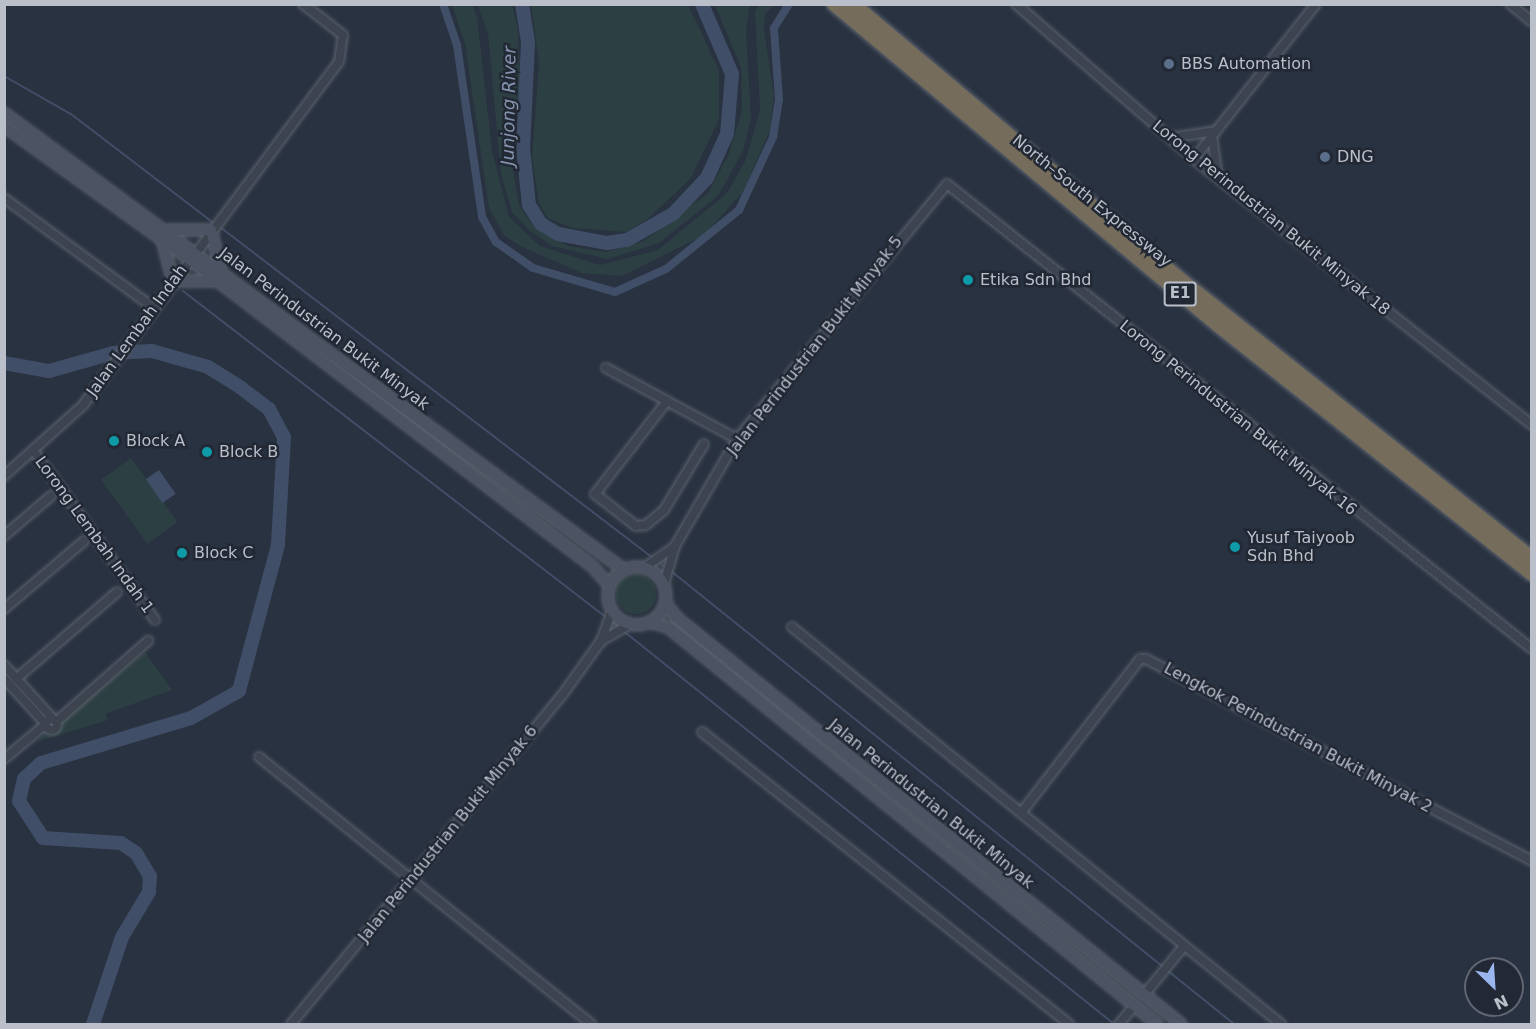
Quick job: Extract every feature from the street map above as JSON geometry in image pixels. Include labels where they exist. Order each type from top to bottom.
[{"type":"highway","name":"North–South Expressway","points":[[853,4],[1174,274],[1532,558]]},
{"type":"highway","name":"North–South Expressway","points":[[835,5],[1200,311],[1532,574]]},
{"type":"main road","name":"Jalan Perindustrian Bukit Minyak","points":[[4,112],[170,230],[192,255]]},
{"type":"main road","name":"Jalan Perindustrian Bukit Minyak","points":[[4,126],[162,239],[192,255],[592,566],[609,586]]},
{"type":"main road","points":[[162,239],[173,281],[219,276],[214,226],[170,230]]},
{"type":"main road","name":"Jalan Perindustrian Bukit Minyak","points":[[219,276],[624,570]]},
{"type":"main road","points":[[647,565],[665,580],[665,603],[649,622],[624,628],[611,614],[609,586],[624,570],[647,565]]},
{"type":"main road","name":"Jalan Perindustrian Bukit Minyak","points":[[665,603],[677,618],[1146,992],[1180,1024]]},
{"type":"main road","name":"Jalan Perindustrian Bukit Minyak","points":[[649,622],[668,627],[1131,1009],[1157,1024]]},
{"type":"street","name":"Jalan Lembah Indah","points":[[4,476],[83,405],[135,337],[192,255],[339,62],[343,35],[303,4]]},
{"type":"street","name":"Lorong Perindustrian Bukit Minyak 18","points":[[1016,4],[1194,159],[1532,425]]},
{"type":"street","points":[[1194,159],[1316,4]]},
{"type":"street","points":[[1510,4],[1532,22]]},
{"type":"street","points":[[1170,138],[1214,133]]},
{"type":"street","points":[[1214,133],[1218,177]]},
{"type":"street","name":"Jalan Perindustrian Bukit Minyak 5","points":[[675,546],[737,438],[947,184]]},
{"type":"street","name":"Lorong Perindustrian Bukit Minyak 16","points":[[947,184],[1532,649]]},
{"type":"street","points":[[4,198],[155,309]]},
{"type":"street","points":[[606,368],[737,438]]},
{"type":"street","points":[[667,401],[595,494],[636,526],[646,525],[663,510],[704,444]]},
{"type":"street","name":"Lorong Lembah Indah 1","points":[[33,450],[155,620]]},
{"type":"street","points":[[4,536],[51,496]]},
{"type":"street","points":[[4,609],[84,541]]},
{"type":"street","points":[[647,565],[675,546]]},
{"type":"street","points":[[665,580],[675,546]]},
{"type":"street","points":[[8,681],[117,592]]},
{"type":"street","points":[[601,641],[611,614]]},
{"type":"street","points":[[792,627],[1021,813],[1182,948],[1281,1024]]},
{"type":"street","points":[[601,641],[624,628]]},
{"type":"street","points":[[4,759],[147,641]]},
{"type":"street","name":"Jalan Perindustrian Bukit Minyak 6","points":[[291,1024],[601,641]]},
{"type":"street","name":"Lengkok Perindustrian Bukit Minyak 2","points":[[1021,813],[1140,659],[1146,659],[1532,861]]},
{"type":"street","points":[[4,665],[8,681],[50,722]]},
{"type":"street","points":[[702,732],[1070,1024]]},
{"type":"street","points":[[259,757],[591,1024]]},
{"type":"street","points":[[1146,992],[1182,948]]},
{"type":"street","points":[[1119,1024],[1131,1009]]},
{"type":"shaded area","points":[[452,5],[472,5],[477,16],[492,151],[509,217],[540,246],[600,265],[658,250],[727,193],[746,159],[760,110],[755,12],[759,5],[774,5],[765,14],[764,30],[774,95],[770,130],[743,192],[704,235],[622,276],[582,273],[520,246],[504,235],[489,208],[465,44]]},
{"type":"shaded area","points":[[478,5],[512,5],[518,29],[520,81],[512,163],[519,205],[534,227],[568,246],[606,252],[644,241],[708,193],[728,156],[742,111],[741,67],[715,5],[750,5],[746,30],[751,119],[743,151],[718,196],[659,243],[608,259],[552,246],[529,230],[512,212],[501,174],[488,34]]},
{"type":"shaded area","points":[[531,5],[688,5],[719,70],[719,119],[691,178],[648,219],[626,232],[572,228],[548,218],[539,203],[532,158],[539,63]]},
{"type":"shaded area","points":[[131,458],[177,522],[148,544],[101,480]]},
{"type":"shaded area","points":[[636,574],[644,575],[650,580],[655,586],[655,602],[650,608],[644,613],[636,614],[628,613],[622,608],[617,602],[616,594],[617,586],[622,580],[628,575]]},
{"type":"shaded area","points":[[145,652],[172,690],[105,714],[108,720],[36,742]]},
{"type":"water","points":[[159,470],[176,494],[163,503],[146,479]]},
{"type":"waterway","points":[[443,4],[457,45],[482,217],[496,242],[533,268],[615,292],[666,269],[739,210],[773,137],[779,100],[774,28],[789,4]]},
{"type":"waterway","name":"Junjong River","points":[[522,4],[528,43],[523,148],[529,205],[541,224],[558,234],[607,243],[627,240],[673,214],[707,178],[727,134],[732,74],[702,4]]},
{"type":"waterway","points":[[4,76],[71,114],[215,224]]},
{"type":"waterway","points":[[220,227],[666,568]]},
{"type":"waterway","points":[[183,291],[607,618]]},
{"type":"waterway","points":[[4,363],[49,371],[113,353],[152,351],[208,367],[241,388],[269,409],[284,437],[278,545],[239,691],[191,718],[41,763],[24,779],[19,801],[43,838],[121,843],[136,853],[150,876],[149,892],[122,937],[93,1024]]},
{"type":"waterway","points":[[671,571],[1234,1024]]},
{"type":"waterway","points":[[611,621],[1114,1024]]},
{"type":"place","name":"BBS Automation","points":[[1169,64]]},
{"type":"place","name":"DNG","points":[[1325,157]]},
{"type":"place","name":"Etika Sdn Bhd","points":[[968,280]]},
{"type":"place","name":"Block A","points":[[114,441]]},
{"type":"place","name":"Block B","points":[[207,452]]},
{"type":"place","name":"Yusuf Taiyoob Sdn Bhd","points":[[1235,547]]},
{"type":"place","name":"Block C","points":[[182,553]]}]
